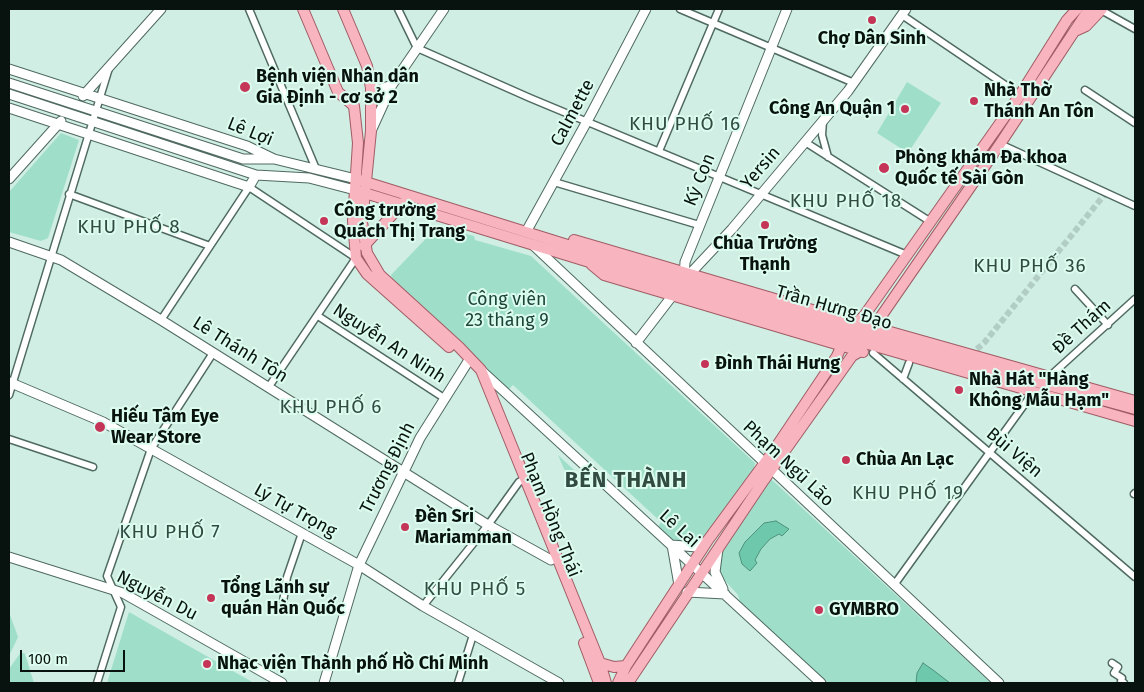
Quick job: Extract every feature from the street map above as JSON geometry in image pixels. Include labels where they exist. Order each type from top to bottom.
[{"type":"main road","points":[[304,9],[338,92],[354,106],[364,246]]},
{"type":"main road","points":[[343,9],[367,66],[371,88],[371,132],[353,221],[356,258]]},
{"type":"main road","points":[[628,683],[718,550],[837,356],[848,334],[864,316],[908,256],[1020,95],[1073,14],[1089,9]]},
{"type":"main road","points":[[618,683],[626,666],[708,540],[768,467],[865,339],[1000,144],[1074,32],[1086,26],[1101,9]]},
{"type":"main road","points":[[1073,14],[1074,32]]},
{"type":"main road","points":[[361,186],[406,201],[364,246]]},
{"type":"main road","name":"Trần Hưng Đạo","points":[[406,201],[526,232],[723,297],[865,339],[910,360]]},
{"type":"main road","name":"Trần Hưng Đạo","points":[[406,201],[588,261],[604,275],[681,283],[813,324],[830,341],[848,334],[865,339],[923,346],[1116,399],[1135,401]]},
{"type":"main road","points":[[930,222],[940,230]]},
{"type":"main road","name":"Lê Lai","points":[[364,246],[370,261],[380,275],[458,347],[480,370]]},
{"type":"main road","name":"Lê Lai","points":[[356,258],[367,274],[454,352],[469,360]]},
{"type":"main road","name":"Trần Hưng Đạo","points":[[865,339],[873,353],[910,360],[980,380],[1111,418],[1135,428]]},
{"type":"main road","points":[[830,341],[837,356]]},
{"type":"main road","name":"Phạm Hồng Thái","points":[[469,360],[600,662],[606,683]]},
{"type":"main road","name":"Phạm Hồng Thái","points":[[480,370],[599,683]]},
{"type":"main road","points":[[1032,395],[1047,380]]},
{"type":"main road","name":"Trần Hưng Đạo","points":[[1116,399],[1135,409]]},
{"type":"main road","name":"Trần Hưng Đạo","points":[[1111,418],[1135,421]]},
{"type":"main road","points":[[600,662],[614,667],[626,666]]},
{"type":"street","points":[[9,179],[161,9]]},
{"type":"street","points":[[249,9],[316,169]]},
{"type":"street","points":[[398,9],[417,48],[587,122],[908,256]]},
{"type":"street","points":[[371,132],[392,85],[444,9]]},
{"type":"street","name":"Calmette","points":[[526,232],[587,122],[646,9]]},
{"type":"street","points":[[680,9],[854,83]]},
{"type":"street","points":[[659,151],[720,9]]},
{"type":"street","name":"Ký Con","points":[[681,283],[685,262],[699,225],[787,9]]},
{"type":"street","points":[[1101,9],[1135,29]]},
{"type":"street","points":[[904,12],[1020,95]]},
{"type":"street","name":"Yersin","points":[[636,343],[681,283],[732,229],[759,194],[854,83],[904,12]]},
{"type":"street","points":[[9,395],[11,383],[69,194],[110,67]]},
{"type":"street","name":"Lê Lợi","points":[[9,69],[247,146],[274,159]]},
{"type":"street","name":"Lê Lợi","points":[[9,83],[243,159],[274,159]]},
{"type":"street","points":[[371,88],[381,89],[392,85]]},
{"type":"street","points":[[1085,90],[1135,123]]},
{"type":"street","points":[[9,94],[256,175],[309,178],[361,186]]},
{"type":"street","points":[[9,108],[250,187],[356,258],[268,388]]},
{"type":"street","points":[[823,120],[822,135],[828,157]]},
{"type":"street","points":[[805,142],[930,222]]},
{"type":"street","points":[[1000,144],[1135,206]]},
{"type":"street","points":[[274,159],[316,169],[361,186]]},
{"type":"street","points":[[161,320],[250,187],[256,175]]},
{"type":"street","points":[[554,182],[699,225]]},
{"type":"street","points":[[69,194],[210,246]]},
{"type":"street","name":"Lê Thánh Tôn","points":[[9,242],[61,260],[161,320],[488,525],[551,560]]},
{"type":"street","name":"Phạm Ngũ Lão","points":[[532,244],[999,683]]},
{"type":"street","points":[[556,267],[564,254]]},
{"type":"street","points":[[1075,289],[1108,325]]},
{"type":"street","name":"Ðề Thám","points":[[1047,380],[1135,299]]},
{"type":"street","name":"Nguyễn An Ninh","points":[[318,316],[444,398]]},
{"type":"street","points":[[97,683],[121,608],[107,576],[151,449],[213,353]]},
{"type":"street","name":"Bùi Viện","points":[[873,353],[990,451],[1135,577]]},
{"type":"street","name":"Trương Định","points":[[324,683],[359,565],[403,472],[444,398],[469,360]]},
{"type":"street","points":[[903,379],[910,360]]},
{"type":"street","name":"Lê Lai","points":[[480,370],[821,683]]},
{"type":"street","name":"Lý Tự Trọng","points":[[11,383],[103,422],[359,565],[422,606],[559,683]]},
{"type":"street","points":[[894,585],[1032,395]]},
{"type":"street","points":[[9,439],[93,467]]},
{"type":"street","points":[[422,606],[522,480]]},
{"type":"street","points":[[282,608],[287,577],[302,533]]},
{"type":"street","points":[[679,585],[672,545],[697,547],[708,540]]},
{"type":"street","points":[[688,592],[725,594],[715,572],[718,550]]},
{"type":"street","name":"Nguyễn Du","points":[[9,557],[123,593],[282,683]]},
{"type":"street","points":[[458,683],[473,635]]},
{"type":"street","points":[[1112,663],[1118,667],[1114,673],[1122,678],[1121,681],[1124,683]]},
{"type":"green space","points":[[907,82],[941,103],[908,153],[877,133]]},
{"type":"green space","points":[[61,133],[79,140],[48,238],[41,241],[9,232],[9,192]]},
{"type":"green space","name":"Công viên 23 tháng 9","points":[[437,227],[474,236],[475,240],[531,256],[755,463],[754,468],[703,541],[699,543],[675,542],[658,527],[661,522],[513,385],[509,389],[392,279],[391,275]]},
{"type":"green space","points":[[558,455],[588,483],[578,488],[571,485]]},
{"type":"green space","points":[[771,479],[991,683],[827,683],[740,603],[738,595],[718,573],[722,552]]},
{"type":"green space","points":[[9,612],[18,637],[9,656]]},
{"type":"green space","points":[[129,612],[254,683],[107,683]]},
{"type":"green space","points":[[21,652],[25,654],[34,683],[9,683],[9,669]]},
{"type":"shaded area","points":[[776,521],[789,529],[782,536],[779,534],[770,539],[761,549],[755,560],[757,563],[750,571],[742,564],[739,553],[745,542],[764,523]]},
{"type":"shaded area","points":[[923,663],[950,683],[916,683],[917,673]]},
{"type":"tunnel","points":[[970,355],[984,343],[1105,194]]},
{"type":"place","name":"Chợ Dân Sinh","points":[[872,20]]},
{"type":"place","name":"Bệnh viện Nhân dân Gia Định - cơ sở 2","points":[[245,87]]},
{"type":"place","name":"Nhà Thờ Thánh An Tôn","points":[[974,101]]},
{"type":"place","name":"Công An Quận 1","points":[[905,109]]},
{"type":"place","name":"Phòng khám Đa khoa Quốc tế Sài Gòn","points":[[884,168]]},
{"type":"place","name":"Công trường Quách Thị Trang","points":[[324,221]]},
{"type":"place","name":"Chùa Trường Thạnh","points":[[765,225]]},
{"type":"place","name":"Đình Thái Hưng","points":[[705,364]]},
{"type":"place","name":"Nhà Hát \"Hàng Không Mẫu Hạm\"","points":[[959,390]]},
{"type":"place","name":"Hiếu Tâm Eye Wear Store","points":[[100,427]]},
{"type":"place","name":"Chùa An Lạc","points":[[846,460]]},
{"type":"place","name":"Đền Sri Mariamman","points":[[405,527]]},
{"type":"place","name":"Tổng Lãnh sự quán Hàn Quốc","points":[[211,598]]},
{"type":"place","name":"GYMBRO","points":[[819,610]]},
{"type":"place","name":"Nhạc viện Thành phố Hồ Chí Minh","points":[[207,664]]},
{"type":"district","name":"KHU PHỐ 16","points":[[685,125]]},
{"type":"district","name":"KHU PHỐ 18","points":[[846,202]]},
{"type":"district","name":"KHU PHỐ 8","points":[[129,228]]},
{"type":"district","name":"KHU PHỐ 36","points":[[1030,267]]},
{"type":"district","name":"KHU PHỐ 6","points":[[331,408]]},
{"type":"district","name":"BẾN THÀNH","points":[[626,481]]},
{"type":"district","name":"KHU PHỐ 19","points":[[908,494]]},
{"type":"district","name":"KHU PHỐ 7","points":[[170,533]]},
{"type":"district","name":"KHU PHỐ 5","points":[[475,590]]}]
